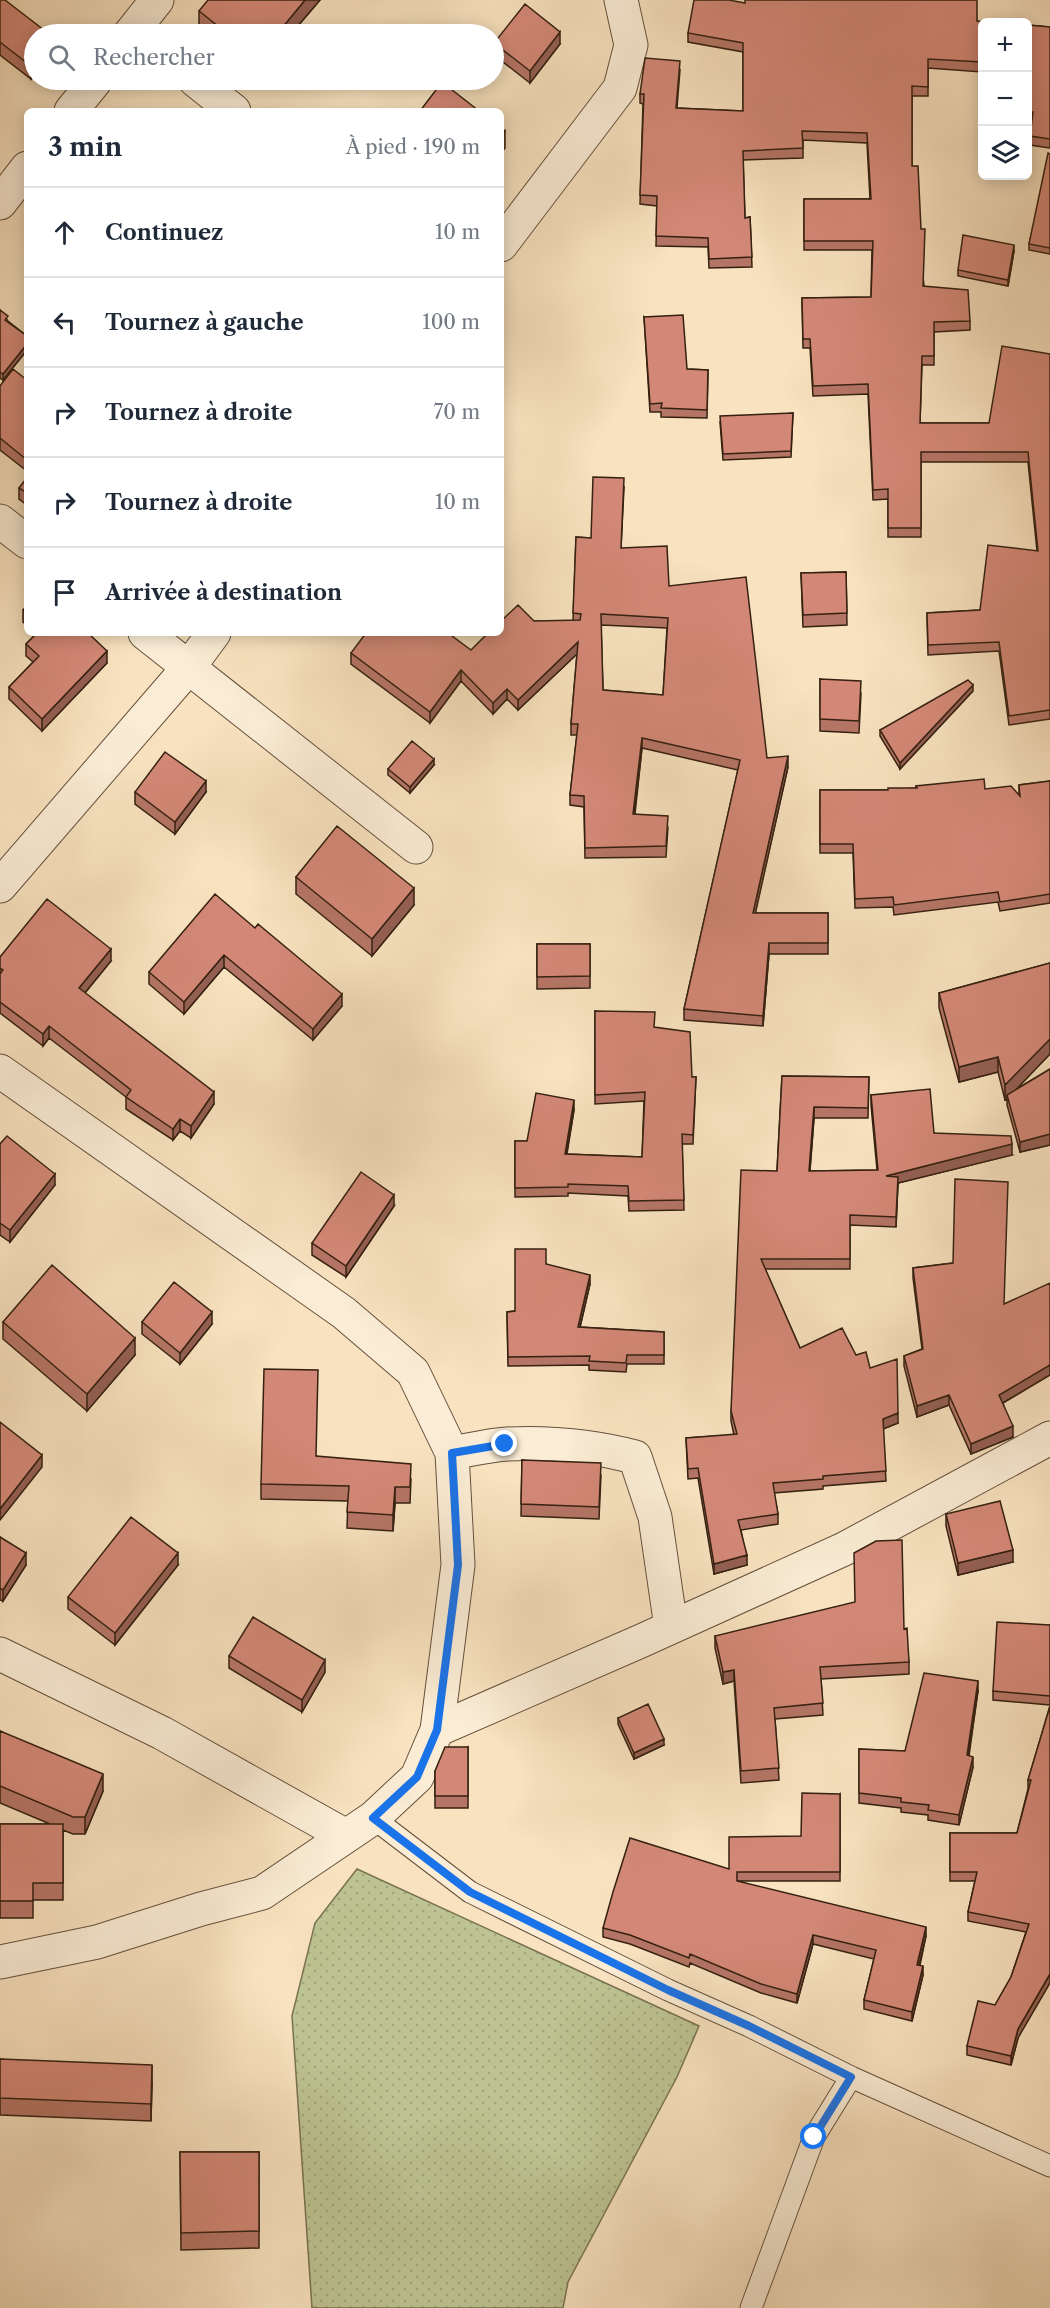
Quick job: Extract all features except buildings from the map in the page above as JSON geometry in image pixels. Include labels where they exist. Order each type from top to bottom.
[{"type":"street","points":[[141,24],[157,0]]},
{"type":"street","points":[[504,241],[620,88],[631,45],[621,0]]},
{"type":"street","points":[[73,108],[88,90]]},
{"type":"street","points":[[208,90],[230,108]]},
{"type":"street","points":[[0,203],[24,172]]},
{"type":"street","points":[[0,521],[24,540]]},
{"type":"street","points":[[149,636],[416,847]]},
{"type":"street","points":[[0,886],[189,667],[212,636]]},
{"type":"street","points":[[0,1071],[344,1313],[413,1372],[452,1453],[458,1565],[437,1730],[417,1777],[373,1818],[262,1893],[201,1909],[97,1942],[0,1962]]},
{"type":"street","points":[[437,1730],[844,1549],[1050,1438]]},
{"type":"street","points":[[452,1453],[505,1444],[566,1445],[608,1450],[635,1457],[655,1517],[671,1627]]},
{"type":"street","points":[[0,1654],[162,1733],[346,1836]]},
{"type":"lane","points":[[373,1818],[470,1892],[851,2077],[1050,2166]]},
{"type":"lane","points":[[751,2308],[814,2137],[851,2077]]},
{"type":"green space","points":[[357,1869],[699,2026],[677,2077],[568,2282],[563,2308],[312,2308],[292,2016],[315,1923]]},
{"type":"route","points":[[505,1444],[452,1453],[458,1565],[437,1730],[417,1777],[373,1818],[470,1892],[851,2077],[814,2137]]}]
